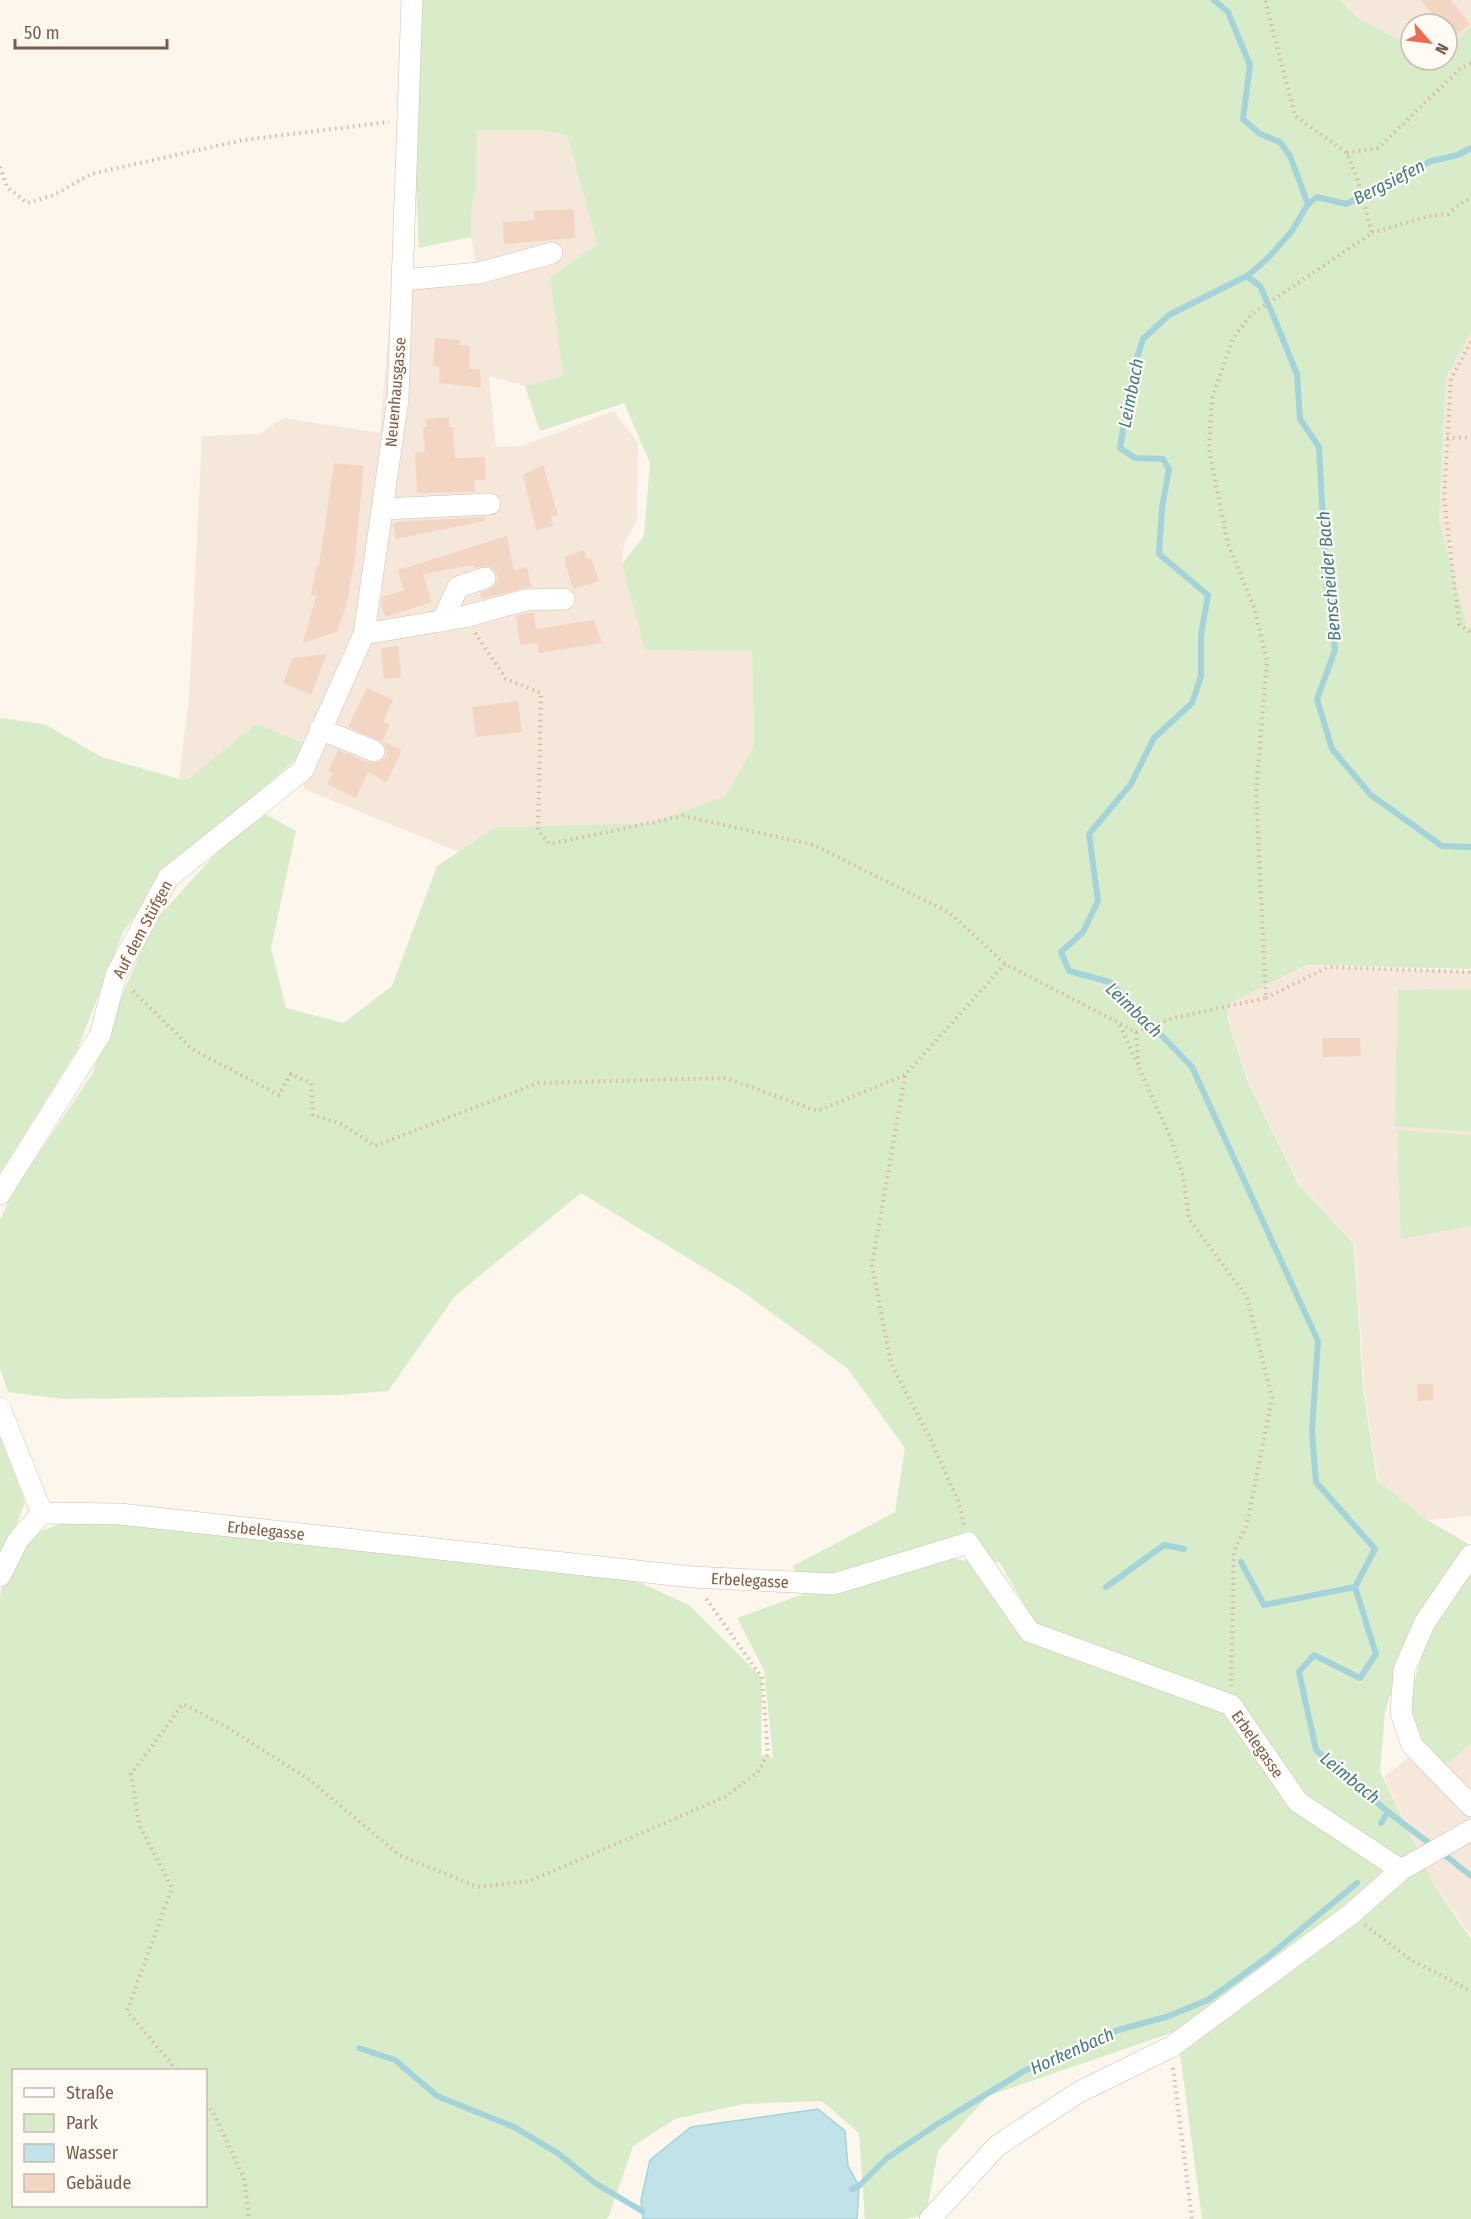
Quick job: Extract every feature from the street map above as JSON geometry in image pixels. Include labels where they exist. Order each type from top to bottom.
[{"type":"street","name":"Neuenhausgasse","points":[[303,770],[364,634],[398,399],[412,0]]},
{"type":"street","points":[[402,280],[479,273],[552,253]]},
{"type":"street","points":[[382,509],[490,504]]},
{"type":"street","points":[[442,621],[458,586],[485,578]]},
{"type":"street","points":[[364,634],[464,617],[526,600],[564,599]]},
{"type":"street","points":[[320,729],[374,751]]},
{"type":"street","name":"Auf dem Stüfgen","points":[[0,1194],[100,1035],[116,975],[168,878],[303,770]]},
{"type":"street","points":[[0,1408],[42,1513],[18,1540],[0,1576]]},
{"type":"street","name":"Erbelegasse","points":[[42,1513],[120,1514],[692,1577],[834,1584],[968,1543],[1030,1632],[1231,1705],[1298,1802],[1401,1870]]},
{"type":"street","points":[[1471,1555],[1425,1622],[1404,1670],[1401,1713],[1412,1745],[1471,1806]]},
{"type":"street","points":[[930,2219],[997,2146],[1079,2092],[1171,2047],[1351,1914],[1401,1870],[1466,1832]]},
{"type":"path","points":[[1265,0],[1295,116],[1347,153],[1359,181],[1372,233]]},
{"type":"path","points":[[1347,153],[1378,148],[1460,69],[1471,63]]},
{"type":"path","points":[[0,167],[7,187],[27,204],[54,195],[91,174],[243,140],[407,119]]},
{"type":"path","points":[[1266,998],[1256,792],[1267,661],[1254,607],[1228,544],[1209,450],[1212,399],[1233,338],[1252,314],[1372,233],[1430,216],[1448,214],[1464,201],[1471,199]]},
{"type":"path","points":[[1471,342],[1451,379],[1444,498],[1459,624],[1471,633]]},
{"type":"path","points":[[1448,438],[1471,437]]},
{"type":"path","points":[[464,617],[506,679],[541,693],[537,831],[550,844],[683,816],[814,845],[950,913],[1005,964],[1136,1032],[1173,1018],[1266,998],[1328,967],[1471,972]]},
{"type":"path","points":[[116,975],[192,1049],[279,1095],[291,1074],[311,1083],[313,1115],[342,1124],[375,1146],[538,1083],[726,1078],[817,1111],[905,1075],[1005,964]]},
{"type":"path","points":[[1120,1024],[1170,1136],[1183,1176],[1189,1219],[1247,1297],[1272,1398],[1247,1524],[1234,1551],[1231,1705]]},
{"type":"path","points":[[1136,1032],[1139,1068]]},
{"type":"path","points":[[905,1075],[872,1266],[891,1363],[930,1438],[954,1492],[968,1543]]},
{"type":"path","points":[[176,2069],[126,2011],[172,1888],[139,1824],[131,1774],[183,1704],[228,1728],[310,1780],[399,1855],[478,1887],[530,1881],[725,1797],[758,1772],[768,1754],[762,1678],[692,1577]]},
{"type":"path","points":[[1351,1914],[1411,1960],[1471,1991]]},
{"type":"path","points":[[1171,2047],[1192,2219]]},
{"type":"path","points":[[207,2105],[213,2112],[244,2178],[249,2219]]},
{"type":"shaded area","points":[[1339,0],[1471,0],[1471,26],[1459,38],[1459,12],[1399,12],[1399,40],[1358,18]]},
{"type":"shaded area","points":[[477,130],[538,130],[567,135],[597,244],[550,278],[563,376],[525,386],[489,376],[496,447],[522,446],[614,411],[638,443],[637,519],[624,544],[622,564],[752,651],[754,747],[725,796],[650,823],[496,827],[459,852],[304,789],[301,742],[256,725],[187,780],[179,779],[189,699],[202,436],[259,434],[284,418],[380,433],[392,289],[476,261],[471,237],[472,202],[476,190]]},
{"type":"shaded area","points":[[1471,332],[1471,628],[1467,627],[1439,520],[1446,378]]},
{"type":"shaded area","points":[[1307,966],[1471,971],[1471,1516],[1427,1520],[1378,1481],[1364,1387],[1355,1244],[1299,1183],[1249,1083],[1229,1021],[1229,1004]]},
{"type":"shaded area","points":[[1471,1709],[1471,1936],[1436,1887],[1384,1777]]},
{"type":"green space","points":[[423,0],[1339,0],[1358,18],[1399,40],[1399,72],[1459,72],[1459,38],[1471,26],[1471,332],[1446,378],[1439,520],[1467,627],[1471,628],[1471,969],[1307,965],[1229,1004],[1228,1020],[1248,1082],[1298,1183],[1354,1244],[1363,1387],[1377,1480],[1427,1520],[1467,1543],[1409,1634],[1385,1712],[1380,1771],[1436,1888],[1471,1939],[1471,2219],[1202,2219],[1177,2031],[988,2096],[938,2151],[926,2215],[907,2219],[865,2219],[859,2133],[822,2101],[744,2104],[675,2119],[633,2146],[606,2219],[0,2219],[0,1600],[2,1583],[25,1537],[73,1519],[632,1579],[689,1605],[762,1678],[761,1755],[773,1758],[764,1670],[737,1618],[812,1591],[948,1557],[975,1563],[1044,1639],[1000,1563],[944,1550],[798,1581],[793,1566],[895,1512],[905,1448],[848,1369],[742,1291],[581,1193],[455,1296],[388,1391],[339,1395],[62,1399],[8,1392],[0,1369],[0,1220],[11,1195],[92,1074],[117,1006],[155,921],[223,845],[263,813],[296,831],[271,948],[286,1008],[343,1023],[392,986],[437,866],[496,827],[650,823],[725,796],[754,747],[752,651],[645,650],[622,564],[644,536],[650,463],[624,403],[540,431],[525,386],[563,376],[550,278],[597,244],[567,135],[538,130],[477,130],[476,190],[472,202],[471,237],[419,248],[413,121]]},
{"type":"green space","points":[[0,718],[44,724],[102,757],[187,780],[256,724],[301,742],[302,754],[168,871],[123,932],[78,1048],[0,1173]]},
{"type":"green space","points":[[1471,989],[1471,1132],[1395,1126],[1398,990]]},
{"type":"green space","points":[[1397,1130],[1471,1135],[1471,1226],[1401,1239]]},
{"type":"green space","points":[[0,1435],[25,1502],[0,1569]]},
{"type":"green space","points":[[1471,1568],[1471,1743],[1442,1768],[1415,1734],[1410,1697],[1425,1645],[1442,1608]]},
{"type":"water","points":[[818,2109],[845,2131],[848,2166],[859,2186],[857,2219],[643,2219],[641,2200],[650,2160],[691,2127]]},
{"type":"building","points":[[1421,0],[1451,0],[1470,24],[1459,33],[1459,12],[1430,12]]},
{"type":"building","points":[[574,209],[575,238],[504,244],[503,222],[534,220],[534,211]]},
{"type":"building","points":[[435,338],[460,340],[460,345],[470,346],[469,369],[480,369],[481,388],[439,383],[440,367],[433,366]]},
{"type":"building","points":[[449,417],[449,427],[453,427],[455,458],[485,457],[485,480],[475,480],[475,492],[417,493],[415,452],[425,452],[423,427],[427,427],[426,419]]},
{"type":"building","points":[[334,463],[364,466],[355,559],[347,602],[337,632],[303,643],[316,596],[311,595],[317,565],[319,566]]},
{"type":"building","points":[[543,465],[558,515],[551,517],[554,526],[536,530],[523,475]]},
{"type":"building","points":[[485,517],[485,521],[396,539],[393,523],[406,521]]},
{"type":"building","points":[[507,536],[514,571],[527,567],[531,587],[481,599],[480,593],[494,587],[497,581],[497,573],[488,566],[474,568],[474,565],[423,574],[432,602],[385,617],[381,606],[382,597],[404,590],[398,570]]},
{"type":"building","points":[[584,550],[587,559],[591,558],[599,581],[573,589],[565,557]]},
{"type":"building","points":[[534,613],[536,629],[594,620],[602,643],[539,653],[537,643],[520,645],[516,616]]},
{"type":"building","points":[[398,646],[401,677],[384,679],[381,648]]},
{"type":"building","points":[[327,654],[311,695],[283,683],[293,658]]},
{"type":"building","points":[[367,688],[393,700],[383,722],[390,725],[382,741],[402,750],[387,782],[368,772],[356,798],[327,784],[333,773],[328,771],[338,750],[370,763],[381,761],[386,756],[387,750],[384,743],[348,727]]},
{"type":"building","points":[[518,701],[522,732],[476,737],[472,707]]},
{"type":"building","points":[[1322,1038],[1360,1038],[1361,1056],[1323,1057]]},
{"type":"building","points":[[1417,1384],[1433,1384],[1433,1400],[1418,1401]]},
{"type":"waterway","name":"Leimbach","points":[[1214,0],[1228,12],[1250,65],[1243,119],[1260,134],[1280,142],[1290,156],[1308,204],[1292,231],[1268,258],[1247,276],[1169,315],[1143,339],[1133,370],[1120,448],[1135,458],[1163,459],[1169,469],[1162,508],[1159,554],[1208,595],[1201,635],[1201,676],[1192,703],[1154,738],[1131,784],[1089,834],[1098,901],[1083,932],[1061,952],[1069,971],[1110,982],[1192,1067],[1318,1341],[1312,1431],[1316,1482],[1375,1549],[1355,1587],[1376,1654],[1360,1678],[1314,1655],[1299,1672],[1316,1750],[1388,1812],[1433,1846]]},
{"type":"waterway","name":"Bergsiefen","points":[[1308,204],[1317,197],[1346,204],[1431,161],[1458,155],[1471,148]]},
{"type":"waterway","name":"Benscheider Bach","points":[[1247,276],[1260,286],[1273,315],[1297,374],[1300,419],[1319,447],[1326,579],[1335,650],[1317,699],[1332,749],[1371,795],[1442,846],[1471,847]]},
{"type":"waterway","points":[[1106,1587],[1164,1545],[1184,1549]]},
{"type":"waterway","points":[[1241,1562],[1264,1605],[1355,1587]]},
{"type":"waterway","points":[[1381,1823],[1388,1812]]},
{"type":"waterway","name":"Leimbach","points":[[1441,1852],[1471,1876]]},
{"type":"waterway","name":"Horkenbach","points":[[852,2189],[859,2186],[887,2158],[1026,2070],[1118,2030],[1166,2017],[1208,2000],[1269,1956],[1357,1883]]},
{"type":"waterway","points":[[359,2048],[395,2060],[437,2096],[514,2127],[559,2154],[595,2183],[642,2211]]}]
